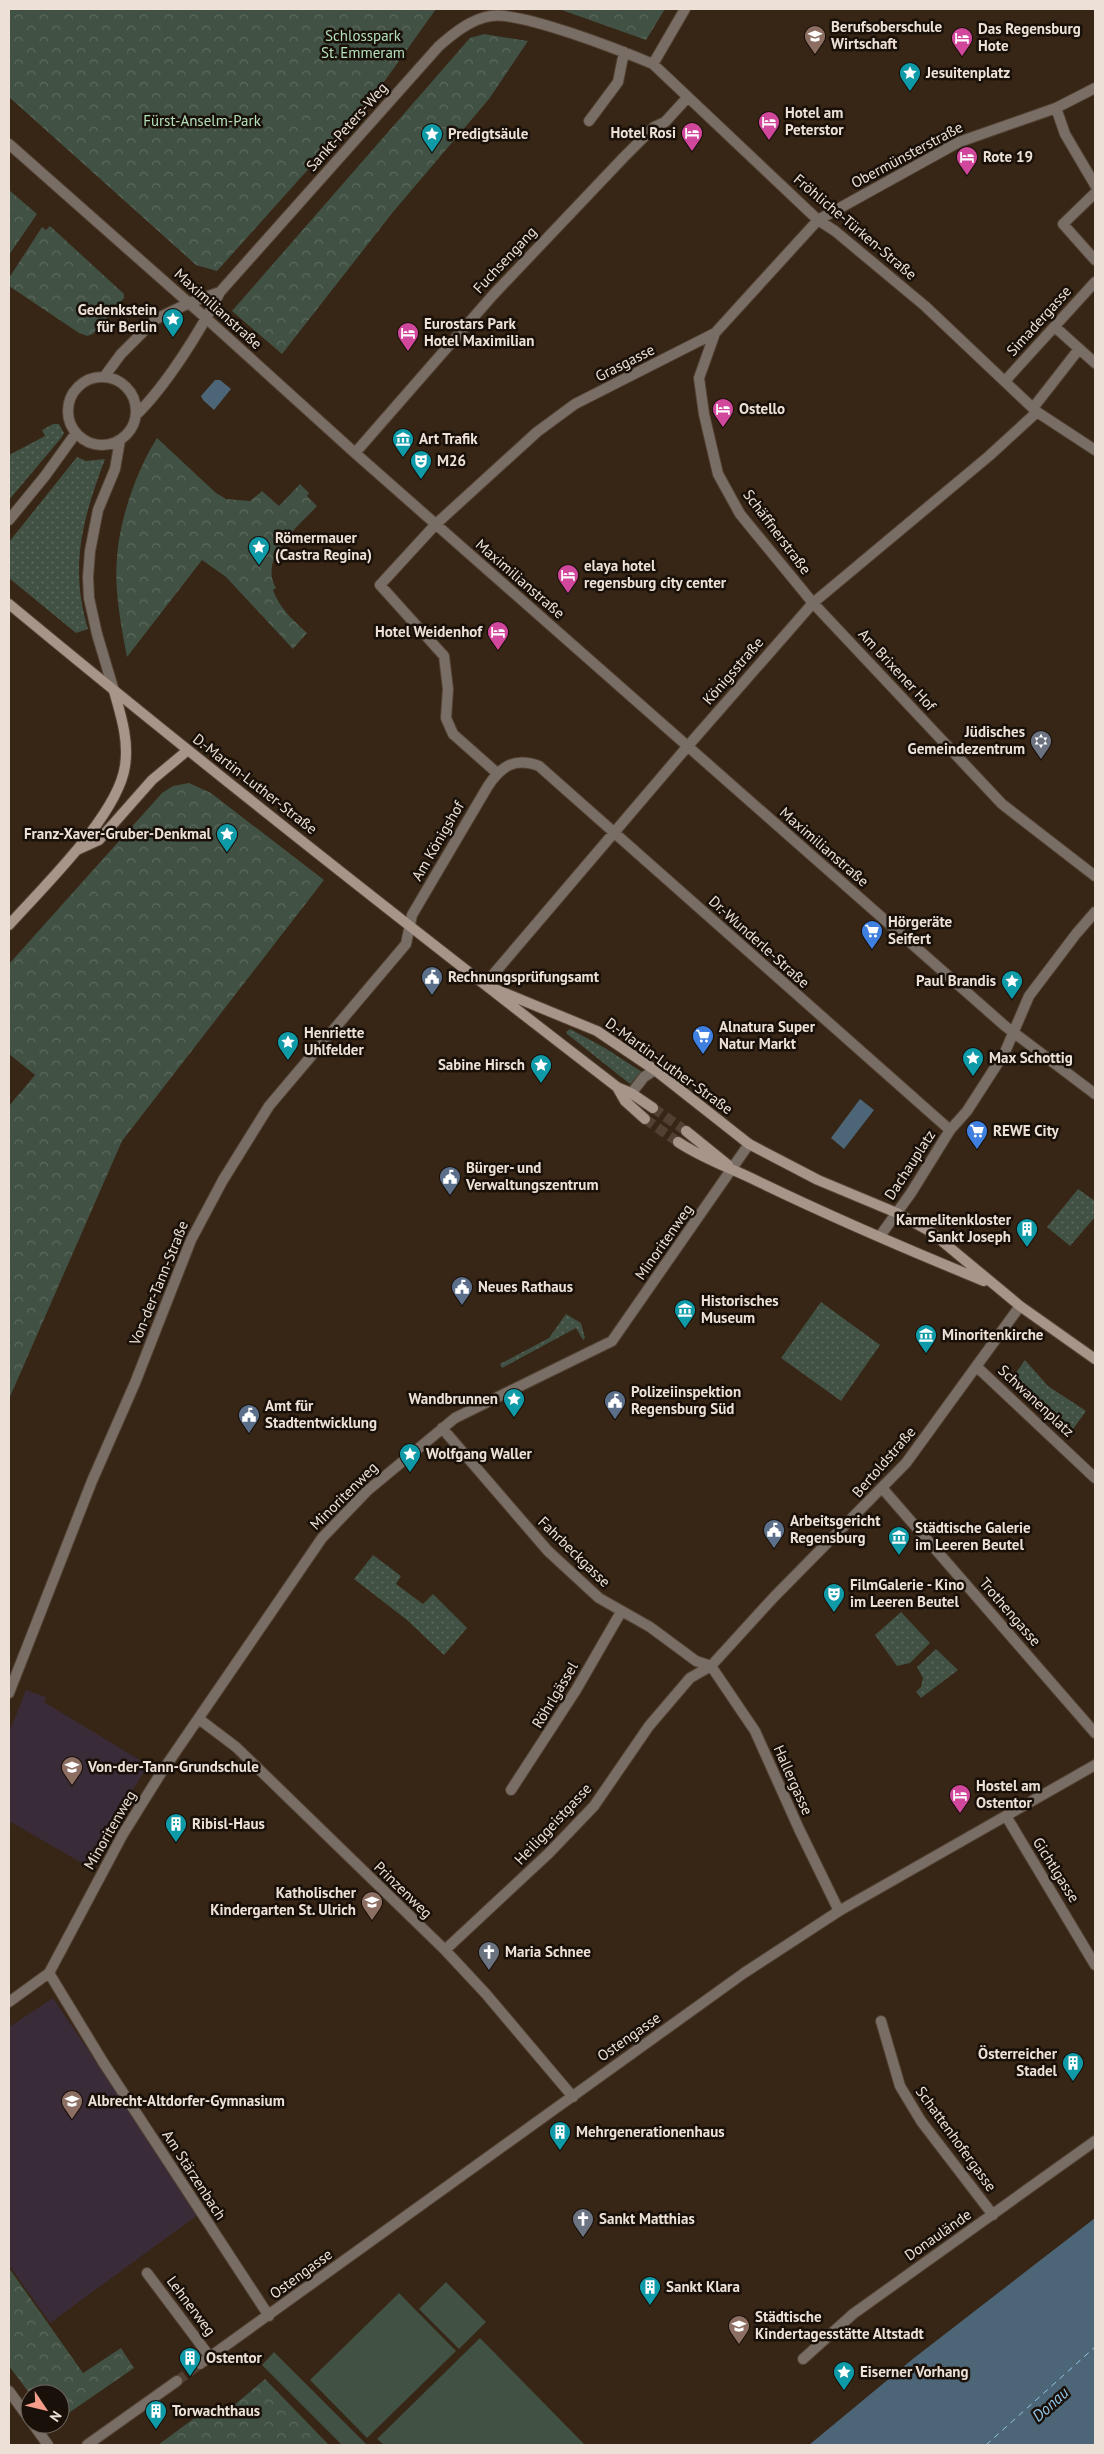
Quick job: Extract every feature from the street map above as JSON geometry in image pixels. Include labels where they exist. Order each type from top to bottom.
[{"type":"street","points":[[653,64],[685,9]]},
{"type":"street","name":"Sankt-Peters-Weg","points":[[136,415],[149,402],[207,318],[220,292],[438,46],[456,31],[492,15],[518,17],[624,52],[653,64]]},
{"type":"street","points":[[589,121],[618,82],[624,52]]},
{"type":"street","name":"Fröhliche-Türken-Straße","points":[[653,64],[686,98],[818,220],[836,231],[925,306],[1035,410],[1095,450]]},
{"type":"street","name":"Obermünsterstraße","points":[[818,220],[959,142],[1056,108],[1095,88]]},
{"type":"street","name":"Fuchsengang","points":[[355,453],[493,295],[624,157],[654,127],[665,122],[686,98]]},
{"type":"street","points":[[1056,108],[1065,134],[1095,185]]},
{"type":"street","name":"Maximilianstraße","points":[[9,144],[207,318],[355,453],[1014,1034],[1095,1094]]},
{"type":"street","points":[[1095,193],[1063,224],[1095,260]]},
{"type":"street","name":"Grasgasse","points":[[436,524],[537,432],[575,404],[715,333],[818,220]]},
{"type":"street","name":"Simadergasse","points":[[1004,381],[1095,282]]},
{"type":"street","name":"Sankt-Peters-Weg","points":[[104,377],[121,354],[156,319],[189,303],[220,292]]},
{"type":"street","points":[[1055,327],[1095,363]]},
{"type":"street","name":"Schäffnerstraße","points":[[715,333],[699,378],[704,414],[718,474],[740,514],[813,603]]},
{"type":"street","name":"Königsstraße","points":[[485,984],[687,747],[813,603],[989,456],[1035,410],[1079,349]]},
{"type":"street","points":[[104,377],[112,378],[126,386],[134,399],[136,415],[127,433],[120,440],[102,445],[92,444],[76,433],[70,423],[68,411],[70,400],[81,384],[89,379],[104,377]]},
{"type":"street","points":[[9,520],[45,476],[76,433]]},
{"type":"street","points":[[9,925],[75,851],[116,795],[125,766],[125,733],[97,634],[89,598],[88,577],[90,551],[98,510],[115,469],[120,440]]},
{"type":"street","points":[[436,524],[380,586],[444,656],[447,671],[446,718],[453,734],[497,773],[504,767],[518,763],[530,763],[539,766],[614,832]]},
{"type":"street","name":"Am Brixener Hof","points":[[813,603],[1002,804],[1095,876]]},
{"type":"street","name":"D.-Martin-Luther-Straße","points":[[9,604],[188,750],[617,1087],[628,1097],[645,1119]]},
{"type":"street","points":[[75,851],[99,840],[152,780],[188,750]]},
{"type":"street","name":"Am Königshof","points":[[410,926],[412,915],[497,773]]},
{"type":"street","name":"Dr.-Wunderle-Straße","points":[[614,832],[885,1074]]},
{"type":"street","points":[[950,1130],[967,1111],[1005,1052],[1029,996],[1095,912]]},
{"type":"street","name":"Von-der-Tann-Straße","points":[[9,1693],[92,1481],[135,1383],[191,1240],[224,1180],[270,1106],[406,944],[410,926]]},
{"type":"street","name":"D.-Martin-Luther-Straße","points":[[485,984],[597,1031],[655,1070],[749,1144]]},
{"type":"street","points":[[628,1097],[644,1077],[655,1070]]},
{"type":"street","name":"Dachauplatz","points":[[880,1236],[897,1213],[950,1130],[885,1074]]},
{"type":"street","name":"D.-Martin-Luther-Straße","points":[[628,1097],[653,1108]]},
{"type":"street","points":[[686,1131],[732,1169]]},
{"type":"street","points":[[678,1142],[698,1156],[732,1169]]},
{"type":"street","name":"Dachauplatz","points":[[749,1144],[818,1180],[897,1213],[931,1232],[1020,1306]]},
{"type":"street","name":"Minoritenweg","points":[[9,2002],[49,1973],[123,1834],[161,1773],[322,1538],[367,1491],[455,1418],[612,1340],[749,1144]]},
{"type":"street","name":"Dachauplatz","points":[[732,1169],[992,1284]]},
{"type":"street","points":[[1020,1306],[1095,1359]]},
{"type":"street","name":"Bertoldstraße","points":[[711,1666],[774,1597],[883,1489],[906,1463],[1020,1306]]},
{"type":"street","name":"Schwanenplatz","points":[[977,1367],[1095,1478]]},
{"type":"street","name":"Fahrbeckgasse","points":[[442,1428],[548,1551],[599,1598],[650,1627],[696,1661],[711,1666]]},
{"type":"street","name":"Trothengasse","points":[[883,1489],[1095,1733]]},
{"type":"street","name":"Röhrlgässel","points":[[511,1790],[576,1690],[622,1612]]},
{"type":"street","name":"Hallergasse","points":[[711,1666],[755,1731],[799,1829],[839,1911]]},
{"type":"street","name":"Heiliggeistgasse","points":[[445,1950],[550,1853],[594,1806],[648,1726],[690,1678],[711,1666]]},
{"type":"street","name":"Prinzenweg","points":[[199,1719],[236,1747],[445,1950],[486,1994],[573,2097]]},
{"type":"street","name":"Ostengasse","points":[[200,2364],[744,1973],[839,1911],[1095,1765]]},
{"type":"street","name":"Gichtlgasse","points":[[1006,1816],[1095,1965]]},
{"type":"street","name":"Am Stärzenbach","points":[[49,1973],[102,2062],[269,2316]]},
{"type":"street","name":"Schattenhofergasse","points":[[881,2021],[900,2086],[921,2121],[993,2215]]},
{"type":"street","name":"Donaulände","points":[[803,2359],[853,2314],[1095,2141]]},
{"type":"street","name":"Lehnerweg","points":[[147,2273],[210,2357]]},
{"type":"street","points":[[88,2445],[177,2381]]},
{"type":"street","points":[[9,2391],[20,2406]]},
{"type":"street","points":[[40,2434],[48,2445]]},
{"type":"shaded area","name":"Von-der-Tann-Grundschule","points":[[26,1690],[46,1697],[44,1702],[148,1765],[87,1866],[9,1821],[9,1733]]},
{"type":"shaded area","name":"Albrecht-Altdorfer-Gymnasium","points":[[53,1998],[199,2214],[50,2323],[9,2265],[9,2027]]},
{"type":"green space","name":"Fürst-Anselm-Park","points":[[9,9],[436,9],[374,96],[217,271],[196,265],[9,97]]},
{"type":"green space","points":[[559,9],[665,9],[646,40]]},
{"type":"green space","points":[[484,34],[528,41],[489,99],[393,212],[282,354],[232,311],[470,38]]},
{"type":"green space","points":[[9,190],[37,214],[9,255]]},
{"type":"green space","points":[[50,226],[124,294],[124,298],[93,334],[87,336],[79,333],[9,286],[9,278],[42,227],[46,230]]},
{"type":"green space","points":[[53,424],[59,424],[64,433],[62,437],[9,500],[9,455],[45,436],[42,430]]},
{"type":"green space","points":[[157,438],[216,493],[226,499],[250,501],[262,491],[279,506],[300,484],[309,493],[307,496],[317,506],[283,543],[272,565],[272,577],[276,588],[273,590],[279,603],[307,633],[293,649],[226,577],[202,560],[127,657],[117,595],[118,543],[130,496]]},
{"type":"green space","points":[[77,457],[86,461],[105,459],[90,502],[81,542],[80,584],[82,606],[88,629],[76,633],[9,578],[9,542]]},
{"type":"green space","points":[[189,783],[211,793],[324,880],[122,1141],[9,1399],[9,1106],[35,1075],[9,1054],[9,964],[162,793],[173,786]]},
{"type":"green space","points":[[570,1029],[605,1048],[642,1072],[630,1084],[567,1034],[566,1032]]},
{"type":"green space","points":[[1078,1189],[1095,1201],[1095,1217],[1070,1246],[1047,1227]]},
{"type":"green space","points":[[821,1302],[880,1345],[841,1401],[781,1358]]},
{"type":"green space","points":[[566,1314],[581,1323],[585,1338],[583,1340],[576,1328],[502,1368],[500,1364],[549,1338]]},
{"type":"green space","points":[[1025,1360],[1048,1386],[1086,1411],[1066,1439],[1008,1384]]},
{"type":"green space","points":[[373,1555],[401,1576],[396,1584],[423,1604],[433,1594],[467,1628],[444,1655],[407,1620],[354,1579]]},
{"type":"green space","points":[[901,1612],[930,1643],[910,1663],[897,1666],[875,1635]]},
{"type":"green space","points":[[936,1649],[958,1670],[921,1698],[916,1692],[921,1687],[923,1678],[917,1667]]},
{"type":"green space","points":[[9,2268],[83,2373],[121,2348],[134,2368],[70,2412],[70,2384],[22,2384],[9,2366]]},
{"type":"green space","points":[[446,2282],[486,2322],[459,2349],[419,2309]]},
{"type":"green space","points":[[399,2293],[456,2351],[367,2438],[310,2380]]},
{"type":"green space","points":[[480,2338],[585,2445],[384,2445],[377,2439]]},
{"type":"green space","points":[[274,2352],[367,2445],[342,2445],[262,2365]]},
{"type":"green space","points":[[265,2379],[329,2445],[158,2445],[208,2408],[219,2418]]},
{"type":"water","points":[[215,380],[220,380],[231,389],[214,410],[201,396]]},
{"type":"water","points":[[860,1099],[874,1110],[844,1149],[831,1138]]},
{"type":"water","name":"Donau","points":[[1095,2218],[1095,2445],[809,2445],[914,2358]]},
{"type":"ferry route","points":[[986,2445],[1095,2347]]},
{"type":"tunnel","points":[[653,1108],[686,1131]]},
{"type":"tunnel","points":[[645,1119],[678,1142]]},
{"type":"tunnel","points":[[177,2381],[200,2364]]},
{"type":"place","name":"Berufsoberschule Wirtschaft","points":[[815,55]]},
{"type":"place","name":"Das Regensburg Hote","points":[[962,57]]},
{"type":"place","name":"Jesuitenplatz","points":[[910,92]]},
{"type":"place","name":"Hotel am Peterstor","points":[[769,141]]},
{"type":"place","name":"Hotel Rosi","points":[[692,152]]},
{"type":"place","name":"Predigtsäule","points":[[432,153]]},
{"type":"place","name":"Rote 19","points":[[967,176]]},
{"type":"place","name":"Gedenkstein für Berlin","points":[[173,338]]},
{"type":"place","name":"Eurostars Park Hotel Maximilian","points":[[408,352]]},
{"type":"place","name":"Ostello","points":[[723,428]]},
{"type":"place","name":"Art Trafik","points":[[403,458]]},
{"type":"place","name":"M26","points":[[421,480]]},
{"type":"place","name":"Römermauer (Castra Regina)","points":[[259,566]]},
{"type":"place","name":"elaya hotel regensburg city center","points":[[568,594]]},
{"type":"place","name":"Hotel Weidenhof","points":[[498,651]]},
{"type":"place","name":"Jüdisches Gemeindezentrum","points":[[1041,760]]},
{"type":"place","name":"Franz-Xaver-Gruber-Denkmal","points":[[227,853]]},
{"type":"place","name":"Hörgeräte Seifert","points":[[872,950]]},
{"type":"place","name":"Rechnungsprüfungsamt","points":[[432,996]]},
{"type":"place","name":"Paul Brandis","points":[[1012,1000]]},
{"type":"place","name":"Alnatura Super Natur Markt","points":[[703,1055]]},
{"type":"place","name":"Henriette Uhlfelder","points":[[288,1061]]},
{"type":"place","name":"Max Schottig","points":[[973,1077]]},
{"type":"place","name":"Sabine Hirsch","points":[[541,1084]]},
{"type":"place","name":"REWE City","points":[[977,1150]]},
{"type":"place","name":"Bürger- und Verwaltungszentrum","points":[[450,1196]]},
{"type":"place","name":"Karmelitenkloster Sankt Joseph","points":[[1027,1248]]},
{"type":"place","name":"Neues Rathaus","points":[[462,1306]]},
{"type":"place","name":"Historisches Museum","points":[[685,1329]]},
{"type":"place","name":"Minoritenkirche","points":[[926,1354]]},
{"type":"place","name":"Wandbrunnen","points":[[514,1418]]},
{"type":"place","name":"Polizeiinspektion Regensburg Süd","points":[[615,1420]]},
{"type":"place","name":"Amt für Stadtentwicklung","points":[[249,1434]]},
{"type":"place","name":"Wolfgang Waller","points":[[410,1473]]},
{"type":"place","name":"Arbeitsgericht Regensburg","points":[[774,1549]]},
{"type":"place","name":"Städtische Galerie im Leeren Beutel","points":[[899,1556]]},
{"type":"place","name":"FilmGalerie - Kino im Leeren Beutel","points":[[834,1613]]},
{"type":"place","name":"Von-der-Tann-Grundschule","points":[[72,1786]]},
{"type":"place","name":"Hostel am Ostentor","points":[[960,1814]]},
{"type":"place","name":"Ribisl-Haus","points":[[176,1843]]},
{"type":"place","name":"Katholischer Kindergarten St. Ulrich","points":[[372,1921]]},
{"type":"place","name":"Maria Schnee","points":[[489,1971]]},
{"type":"place","name":"Österreicher Stadel","points":[[1073,2082]]},
{"type":"place","name":"Albrecht-Altdorfer-Gymnasium","points":[[72,2120]]},
{"type":"place","name":"Mehrgenerationenhaus","points":[[560,2151]]},
{"type":"place","name":"Sankt Matthias","points":[[583,2238]]},
{"type":"place","name":"Sankt Klara","points":[[650,2306]]},
{"type":"place","name":"Städtische Kindertagesstätte Altstadt","points":[[739,2345]]},
{"type":"place","name":"Ostentor","points":[[190,2377]]},
{"type":"place","name":"Eiserner Vorhang","points":[[844,2391]]},
{"type":"place","name":"Torwachthaus","points":[[156,2430]]},
{"type":"park label","name":"Schlosspark St. Emmeram","points":[[363,44]]}]
